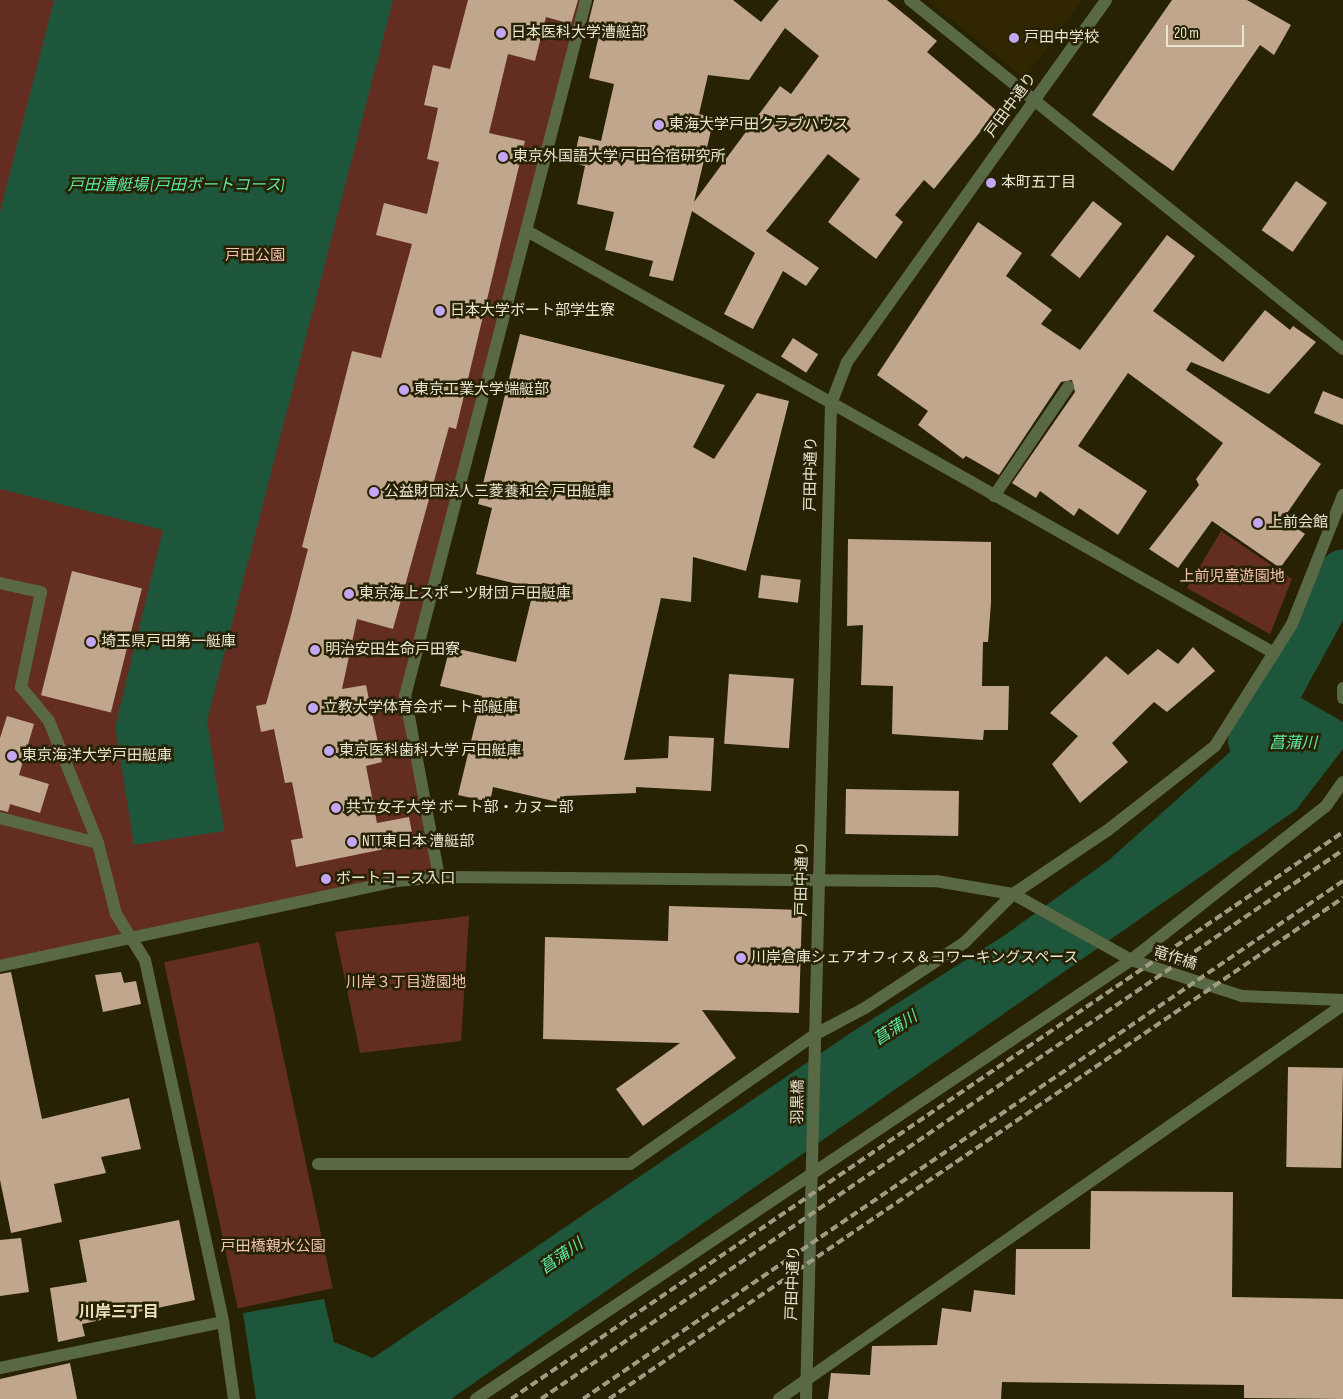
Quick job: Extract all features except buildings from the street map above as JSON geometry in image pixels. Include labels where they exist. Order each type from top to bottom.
[{"type":"street","points":[[439,877],[405,696],[586,0]]},
{"type":"street","points":[[910,0],[1343,350]]},
{"type":"street","name":"戸田中通り","points":[[816,1035],[818,879],[831,404],[847,362],[1106,0]]},
{"type":"street","points":[[527,231],[1274,653]]},
{"type":"street","points":[[994,496],[1068,386]]},
{"type":"street","points":[[318,1164],[630,1164],[816,1035],[865,1008],[964,942],[1013,894],[1108,830],[1215,746],[1274,653],[1306,595],[1343,495]]},
{"type":"street","points":[[0,583],[41,592],[21,687],[49,721],[98,844],[116,914],[145,960],[223,1322],[234,1399]]},
{"type":"street","points":[[1343,688],[1343,698]]},
{"type":"street","points":[[476,1399],[1127,959],[1326,806],[1343,782]]},
{"type":"street","points":[[0,818],[98,844]]},
{"type":"street","name":"竜作橋","points":[[0,966],[398,881],[439,877],[936,881],[1013,894],[1127,959],[1242,996],[1343,1000]]},
{"type":"street","points":[[779,1399],[1343,1005]]},
{"type":"street","name":"羽黒橋","points":[[813,1170],[816,1035]]},
{"type":"street","name":"戸田中通り","points":[[806,1399],[813,1170]]},
{"type":"street","points":[[0,1368],[223,1322]]},
{"type":"shaded area","name":"戸田中学校","points":[[927,0],[1082,0],[1027,75],[1021,76]]},
{"type":"green space","name":"戸田公園","points":[[0,0],[585,0],[405,696],[439,877],[0,969]]},
{"type":"green space","name":"上前児童遊園地","points":[[1221,531],[1292,579],[1270,634],[1187,588]]},
{"type":"green space","name":"川岸３丁目遊園地","points":[[469,916],[461,1041],[360,1053],[335,932]]},
{"type":"green space","name":"戸田橋親水公園","points":[[259,942],[333,1288],[238,1308],[164,962]]},
{"type":"water","name":"戸田漕艇場 (戸田ボートコース)","points":[[54,0],[393,0],[207,721],[224,831],[134,845],[115,727],[163,530],[0,489],[0,212]]},
{"type":"water","name":"菖蒲川","points":[[1275,683],[1343,722],[1343,749],[1296,810],[451,1399],[256,1399],[243,1313],[324,1299],[334,1342],[373,1358],[852,1032],[1005,935],[1109,860],[1248,736]]},
{"type":"waterway","name":"菖蒲川","points":[[1251,741],[1343,572]]},
{"type":"railway","points":[[511,1399],[1343,832]]},
{"type":"railway","points":[[541,1399],[1343,850]]},
{"type":"railway","points":[[583,1399],[1343,881]]},
{"type":"railway","points":[[609,1399],[1343,898]]},
{"type":"place","name":"日本医科大学漕艇部","points":[[501,33]]},
{"type":"place","name":"戸田中学校","points":[[1014,38]]},
{"type":"place","name":"東海大学戸田クラブハウス","points":[[659,125]]},
{"type":"place","name":"東京外国語大学 戸田合宿研究所","points":[[503,157]]},
{"type":"place","name":"本町五丁目","points":[[991,183]]},
{"type":"place","name":"日本大学ボート部学生寮","points":[[440,311]]},
{"type":"place","name":"東京工業大学端艇部","points":[[404,390]]},
{"type":"place","name":"公益財団法人三菱養和会 戸田艇庫","points":[[374,492]]},
{"type":"place","name":"上前会館","points":[[1258,523]]},
{"type":"place","name":"東京海上スポーツ財団 戸田艇庫","points":[[349,594]]},
{"type":"place","name":"埼玉県戸田第一艇庫","points":[[91,642]]},
{"type":"place","name":"明治安田生命戸田寮","points":[[315,650]]},
{"type":"place","name":"立教大学体育会ボート部艇庫","points":[[313,708]]},
{"type":"place","name":"東京医科歯科大学 戸田艇庫","points":[[329,751]]},
{"type":"place","name":"東京海洋大学戸田艇庫","points":[[12,756]]},
{"type":"place","name":"共立女子大学 ボート部・カヌー部","points":[[336,808]]},
{"type":"place","name":"NTT東日本 漕艇部","points":[[352,842]]},
{"type":"place","name":"ボートコース入口","points":[[326,879]]},
{"type":"place","name":"川岸倉庫シェアオフィス＆コワーキングスペース","points":[[741,958]]},
{"type":"district","name":"川岸三丁目","points":[[119,1313]]}]
